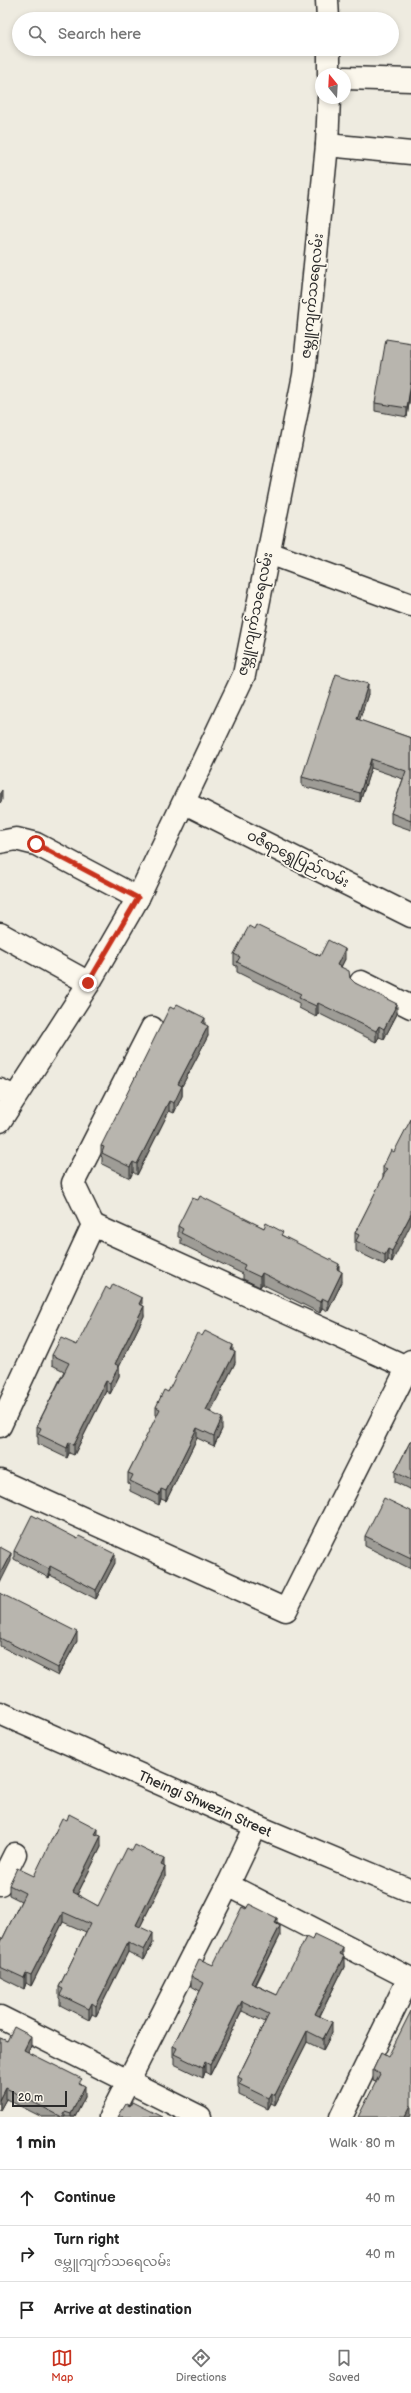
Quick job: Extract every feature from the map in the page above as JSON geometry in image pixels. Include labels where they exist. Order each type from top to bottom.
[{"type":"street","points":[[327,0],[328,12]]},
{"type":"street","points":[[329,56],[329,68]]},
{"type":"street","points":[[351,78],[411,80]]},
{"type":"street","name":"ဇမ္ဘူကျက်သရေလမ်း","points":[[0,1121],[7,1093],[88,983],[138,898],[185,803],[244,675],[304,375],[327,145],[329,104]]},
{"type":"street","points":[[327,145],[411,153]]},
{"type":"street","points":[[268,553],[411,605]]},
{"type":"street","name":"ဝဇီရာရွှေပြည်လမ်း","points":[[185,803],[411,916]]},
{"type":"street","points":[[0,842],[16,839],[36,844],[138,898]]},
{"type":"street","points":[[0,934],[88,983]]},
{"type":"street","points":[[361,982],[411,1007]]},
{"type":"street","points":[[0,1481],[286,1610],[410,1366],[93,1225],[73,1183],[152,1028]]},
{"type":"street","points":[[0,1426],[93,1225]]},
{"type":"street","name":"Theingi Shwezin Street","points":[[0,1713],[256,1826],[411,1891]]},
{"type":"street","points":[[110,2117],[228,1885],[256,1826]]},
{"type":"street","points":[[0,1884],[15,1854]]},
{"type":"street","points":[[228,1885],[410,1978],[341,2117]]},
{"type":"street","points":[[0,2017],[200,2117]]},
{"type":"building","points":[[386,339],[411,343],[411,382],[407,408],[375,403]]},
{"type":"building","points":[[336,674],[368,684],[357,719],[411,738],[411,821],[391,813],[406,771],[371,759],[360,793],[302,777]]},
{"type":"building","points":[[256,925],[320,956],[328,940],[345,949],[337,965],[349,971],[350,978],[355,983],[397,1004],[384,1029],[379,1026],[376,1031],[318,1003],[316,1006],[299,998],[301,994],[237,962],[240,957],[234,954],[249,926],[254,929]]},
{"type":"building","points":[[177,1004],[205,1018],[202,1023],[208,1026],[178,1084],[182,1086],[174,1103],[169,1101],[137,1164],[133,1162],[130,1167],[102,1153],[104,1147],[101,1146],[170,1007],[174,1009]]},
{"type":"building","points":[[411,1119],[411,1214],[392,1251],[388,1249],[385,1255],[356,1241],[359,1235],[355,1233],[387,1169],[383,1167],[391,1150],[394,1152]]},
{"type":"building","points":[[200,1196],[264,1228],[266,1223],[283,1232],[281,1235],[339,1264],[337,1269],[342,1272],[328,1301],[322,1298],[320,1302],[262,1273],[260,1277],[243,1269],[245,1265],[181,1233],[183,1229],[178,1226],[192,1198],[198,1200]]},
{"type":"building","points":[[113,1284],[142,1298],[139,1304],[144,1306],[115,1364],[119,1366],[110,1383],[106,1381],[74,1445],[69,1442],[67,1448],[38,1434],[41,1428],[37,1426],[69,1363],[52,1355],[61,1338],[77,1345],[106,1287],[110,1290]]},
{"type":"building","points":[[205,1331],[233,1345],[231,1350],[235,1352],[206,1410],[222,1418],[214,1436],[197,1428],[166,1491],[161,1489],[159,1495],[130,1481],[133,1475],[128,1473],[160,1409],[156,1407],[164,1390],[168,1392],[197,1333],[202,1336]]},
{"type":"building","points":[[411,1440],[411,1480],[395,1472]]},
{"type":"building","points":[[384,1498],[411,1511],[411,1558],[365,1536]]},
{"type":"building","points":[[32,1515],[78,1539],[79,1536],[115,1554],[96,1590],[50,1566],[49,1569],[14,1551]]},
{"type":"building","points":[[0,1547],[11,1553],[0,1574]]},
{"type":"building","points":[[0,1593],[77,1632],[58,1668],[0,1638]]},
{"type":"building","points":[[69,1814],[98,1829],[95,1834],[101,1836],[73,1892],[98,1906],[127,1848],[132,1851],[135,1845],[164,1859],[161,1865],[165,1867],[136,1925],[153,1933],[144,1950],[128,1942],[96,2006],[92,2003],[89,2009],[60,1995],[63,1989],[59,1987],[90,1924],[63,1912],[31,1975],[26,1973],[24,1978],[0,1967],[0,1944],[25,1893],[9,1885],[17,1868],[34,1876],[62,1818],[67,1820]]},
{"type":"building","points":[[249,1904],[277,1918],[275,1923],[280,1926],[251,1983],[277,1995],[306,1937],[312,1940],[314,1934],[343,1948],[340,1954],[344,1956],[315,2014],[332,2022],[323,2039],[307,2031],[275,2095],[271,2093],[268,2098],[239,2084],[242,2079],[238,2077],[269,2014],[242,2001],[210,2065],[205,2062],[203,2068],[174,2054],[177,2048],[173,2046],[204,1983],[191,1976],[199,1959],[213,1965],[242,1907],[246,1909]]},
{"type":"building","points":[[411,2011],[411,2105],[405,2117],[358,2117],[380,2074],[373,2070],[381,2053],[388,2057]]},
{"type":"building","points":[[14,2027],[31,2036],[24,2050],[82,2079],[79,2083],[85,2086],[71,2114],[65,2112],[62,2117],[6,2088],[0,2100],[0,2038],[7,2041]]},
{"type":"building","points":[[132,2102],[162,2117],[118,2117],[126,2104],[130,2106]]},
{"type":"route","points":[[36,844],[138,898],[88,983]]}]
